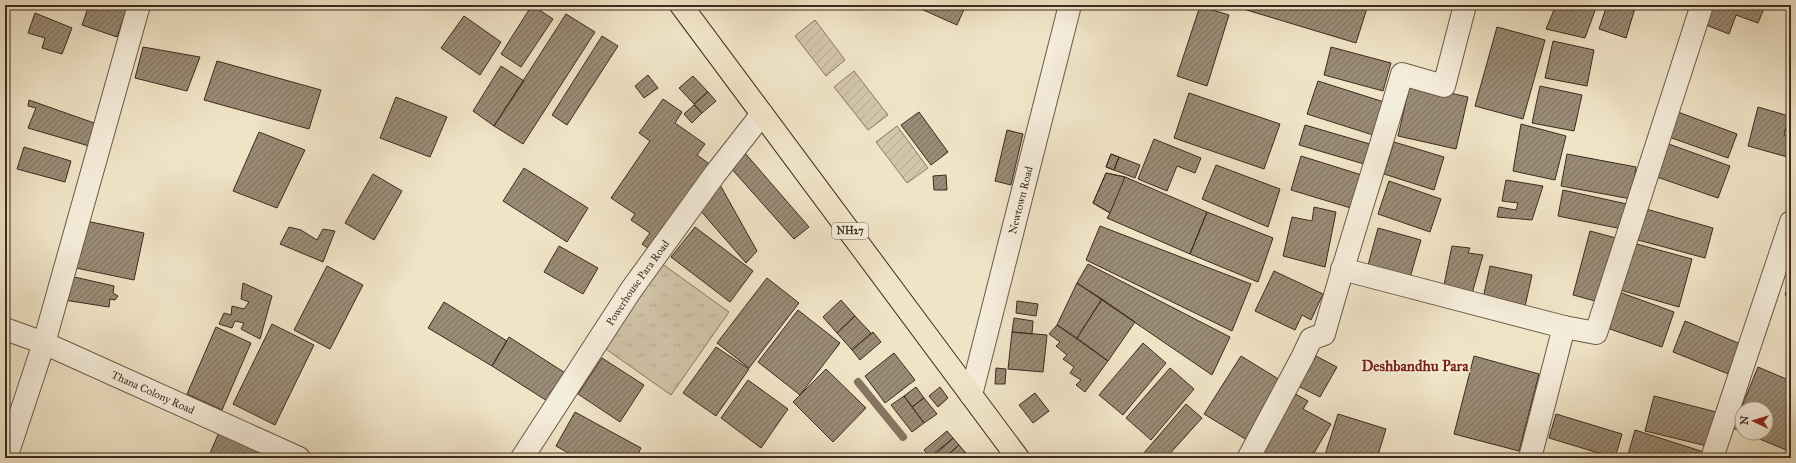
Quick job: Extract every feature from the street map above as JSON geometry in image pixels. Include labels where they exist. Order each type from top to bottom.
[{"type":"main road","name":"NH27","points":[[681,5],[1018,458]]},
{"type":"street","points":[[6,458],[44,343],[139,5]]},
{"type":"street","name":"Newtown Road","points":[[971,395],[1070,5]]},
{"type":"street","points":[[1251,458],[1249,457],[1311,339],[1324,334],[1342,269],[1377,163],[1402,74],[1444,86],[1465,5]]},
{"type":"street","points":[[1342,269],[1596,333],[1702,5]]},
{"type":"street","name":"Powerhouse Para Road","points":[[522,458],[631,290],[715,174],[762,114]]},
{"type":"street","points":[[1712,458],[1791,222]]},
{"type":"street","points":[[1530,458],[1564,326]]},
{"type":"street","name":"Thana Colony Road","points":[[5,329],[44,343],[299,458]]},
{"type":"green space","points":[[815,20],[845,60],[826,76],[795,36]]},
{"type":"green space","points":[[854,71],[888,115],[868,130],[834,87]]},
{"type":"green space","points":[[897,126],[928,168],[907,183],[876,142]]},
{"type":"green space","points":[[661,263],[729,312],[671,395],[603,347]]},
{"type":"building","points":[[89,5],[128,5],[117,37],[82,25]]},
{"type":"building","points":[[532,5],[553,19],[521,67],[501,54]]},
{"type":"building","points":[[556,5],[566,5],[560,10]]},
{"type":"building","points":[[912,5],[966,5],[957,25]]},
{"type":"building","points":[[1230,5],[1368,5],[1356,43]]},
{"type":"building","points":[[1556,5],[1572,5],[1586,9],[1587,5],[1597,5],[1585,38],[1546,29]]},
{"type":"building","points":[[1607,5],[1636,5],[1626,38],[1599,29]]},
{"type":"building","points":[[1708,5],[1765,6],[1758,23],[1736,15],[1729,34],[1701,23]]},
{"type":"building","points":[[1200,6],[1229,15],[1207,86],[1177,76]]},
{"type":"building","points":[[35,13],[72,28],[62,54],[42,48],[45,38],[28,33]]},
{"type":"building","points":[[566,14],[595,32],[523,144],[494,126]]},
{"type":"building","points":[[464,16],[501,42],[480,75],[441,48]]},
{"type":"building","points":[[1497,27],[1545,40],[1523,119],[1475,106]]},
{"type":"building","points":[[602,36],[618,46],[567,125],[552,115]]},
{"type":"building","points":[[1553,41],[1594,50],[1587,86],[1545,78]]},
{"type":"building","points":[[143,47],[200,57],[187,91],[135,78]]},
{"type":"building","points":[[1331,47],[1391,63],[1383,91],[1324,75]]},
{"type":"building","points":[[217,61],[321,90],[309,129],[204,100]]},
{"type":"building","points":[[501,66],[524,81],[494,126],[473,111]]},
{"type":"building","points":[[648,75],[658,88],[644,98],[635,86]]},
{"type":"building","points":[[693,76],[708,92],[694,104],[679,88]]},
{"type":"building","points":[[1318,81],[1384,102],[1373,135],[1307,114]]},
{"type":"building","points":[[1410,84],[1468,97],[1456,149],[1398,136]]},
{"type":"building","points":[[1540,86],[1582,95],[1574,131],[1532,123]]},
{"type":"building","points":[[708,92],[716,101],[702,113],[694,104]]},
{"type":"building","points":[[1189,93],[1280,124],[1264,169],[1174,138]]},
{"type":"building","points":[[396,97],[447,117],[430,157],[380,138]]},
{"type":"building","points":[[663,99],[682,112],[675,123],[705,144],[697,155],[715,168],[655,253],[642,244],[650,233],[631,220],[635,214],[611,198],[650,141],[639,133]]},
{"type":"building","points":[[29,100],[97,124],[89,146],[28,128],[36,108],[28,106]]},
{"type":"building","points":[[694,105],[702,113],[692,123],[684,114]]},
{"type":"building","points":[[1758,107],[1789,116],[1784,135],[1791,137],[1791,158],[1748,146]]},
{"type":"building","points":[[919,112],[948,152],[931,165],[901,125]]},
{"type":"building","points":[[1678,112],[1737,134],[1728,158],[1669,137]]},
{"type":"building","points":[[1521,124],[1566,136],[1555,180],[1513,171]]},
{"type":"building","points":[[1305,125],[1370,144],[1364,164],[1299,145]]},
{"type":"building","points":[[1007,130],[1023,134],[1011,185],[995,181]]},
{"type":"building","points":[[259,132],[305,150],[277,208],[233,191]]},
{"type":"building","points":[[1154,139],[1201,158],[1195,173],[1177,166],[1167,191],[1138,179]]},
{"type":"building","points":[[1394,142],[1444,157],[1434,190],[1384,174]]},
{"type":"building","points":[[1666,143],[1730,166],[1718,198],[1654,176]]},
{"type":"building","points":[[24,147],[71,161],[65,182],[17,169]]},
{"type":"building","points":[[745,153],[809,227],[794,239],[729,166]]},
{"type":"building","points":[[1111,154],[1119,157],[1114,170],[1106,167]]},
{"type":"building","points":[[1111,154],[1119,157],[1114,170],[1106,167]]},
{"type":"building","points":[[1567,154],[1636,167],[1631,199],[1561,186]]},
{"type":"building","points":[[1301,156],[1365,176],[1354,209],[1291,190]]},
{"type":"building","points":[[1119,157],[1140,165],[1135,178],[1114,170]]},
{"type":"building","points":[[1216,165],[1280,189],[1268,227],[1202,199]]},
{"type":"building","points":[[524,168],[588,208],[567,242],[503,201]]},
{"type":"building","points":[[1106,173],[1125,177],[1207,212],[1190,254],[1107,218],[1110,213],[1093,203]]},
{"type":"building","points":[[1106,173],[1125,177],[1110,213],[1093,203]]},
{"type":"building","points":[[373,174],[402,191],[374,240],[345,223]]},
{"type":"building","points":[[946,175],[947,190],[934,190],[933,176]]},
{"type":"building","points":[[1506,180],[1543,186],[1532,220],[1497,217],[1499,207],[1516,210],[1518,203],[1502,201]]},
{"type":"building","points":[[1389,181],[1441,199],[1430,232],[1378,214]]},
{"type":"building","points":[[719,183],[757,251],[746,263],[699,209]]},
{"type":"building","points":[[1563,190],[1627,204],[1622,229],[1558,216]]},
{"type":"building","points":[[1314,207],[1336,212],[1325,267],[1283,256],[1292,217],[1312,221]]},
{"type":"building","points":[[1646,209],[1713,228],[1705,258],[1638,240]]},
{"type":"building","points":[[1207,212],[1273,238],[1258,282],[1190,254]]},
{"type":"building","points":[[86,221],[144,233],[134,280],[76,268]]},
{"type":"building","points":[[1100,226],[1251,284],[1232,331],[1086,260]]},
{"type":"building","points":[[289,227],[301,230],[317,240],[323,229],[335,231],[323,262],[280,244]]},
{"type":"building","points":[[695,227],[753,271],[730,302],[671,257]]},
{"type":"building","points":[[1378,228],[1421,240],[1409,281],[1367,269]]},
{"type":"building","points":[[1590,231],[1616,238],[1599,302],[1573,295]]},
{"type":"building","points":[[1633,243],[1692,259],[1679,307],[1620,290]]},
{"type":"building","points":[[559,246],[598,268],[583,294],[544,272]]},
{"type":"building","points":[[1452,246],[1470,248],[1468,253],[1483,255],[1471,297],[1443,290]]},
{"type":"building","points":[[1088,264],[1230,337],[1212,375],[1077,283]]},
{"type":"building","points":[[327,266],[363,285],[330,349],[294,330]]},
{"type":"building","points":[[1490,266],[1532,275],[1524,311],[1482,303]]},
{"type":"building","points":[[1274,271],[1323,294],[1311,320],[1302,315],[1295,330],[1255,311]]},
{"type":"building","points":[[70,276],[114,286],[113,293],[118,296],[115,300],[110,299],[109,307],[64,300]]},
{"type":"building","points":[[767,278],[799,303],[749,368],[717,343]]},
{"type":"building","points":[[1791,280],[1791,298],[1785,295]]},
{"type":"building","points":[[243,283],[272,296],[260,339],[241,329],[244,323],[235,321],[232,328],[219,324],[224,313],[231,315],[232,306],[244,309],[249,302],[241,299]]},
{"type":"building","points":[[1077,283],[1102,299],[1077,338],[1057,325]]},
{"type":"building","points":[[1619,292],[1674,312],[1662,347],[1607,328]]},
{"type":"building","points":[[1102,299],[1135,322],[1108,361],[1077,338]]},
{"type":"building","points":[[841,300],[855,316],[837,333],[823,317]]},
{"type":"building","points":[[1017,301],[1038,304],[1036,316],[1016,313]]},
{"type":"building","points":[[444,302],[507,341],[492,366],[428,328]]},
{"type":"building","points":[[798,310],[840,343],[800,395],[758,362]]},
{"type":"building","points":[[855,316],[871,333],[852,350],[837,333]]},
{"type":"building","points":[[1014,318],[1033,321],[1032,334],[1012,332]]},
{"type":"building","points":[[1685,321],[1743,345],[1731,375],[1673,352]]},
{"type":"building","points":[[272,324],[314,345],[275,425],[233,404]]},
{"type":"building","points":[[1057,325],[1108,361],[1085,392],[1076,385],[1081,380],[1070,373],[1074,367],[1063,359],[1067,355],[1056,346],[1060,342],[1049,334]]},
{"type":"building","points":[[216,327],[251,343],[222,410],[187,394]]},
{"type":"building","points":[[873,332],[881,342],[860,360],[852,350]]},
{"type":"building","points":[[1012,332],[1047,335],[1043,372],[1008,369]]},
{"type":"building","points":[[509,337],[570,376],[552,404],[492,366]]},
{"type":"building","points":[[1143,343],[1166,363],[1123,415],[1099,395]]},
{"type":"building","points":[[716,347],[749,369],[716,416],[683,393]]},
{"type":"building","points":[[894,353],[915,380],[885,403],[865,376]]},
{"type":"building","points":[[1314,355],[1337,367],[1320,397],[1298,386]]},
{"type":"building","points":[[1241,356],[1285,383],[1252,443],[1204,414]]},
{"type":"building","points":[[1474,356],[1539,374],[1519,451],[1454,434]]},
{"type":"building","points":[[602,358],[644,385],[620,422],[578,394]]},
{"type":"building","points":[[1758,367],[1791,381],[1791,452],[1764,441],[1774,441],[1774,401],[1744,401]]},
{"type":"building","points":[[996,368],[1006,369],[1005,384],[995,384]]},
{"type":"building","points":[[1170,368],[1194,389],[1151,440],[1126,418]]},
{"type":"building","points":[[826,369],[866,408],[833,442],[793,402]]},
{"type":"building","points":[[748,380],[788,409],[761,448],[721,418]]},
{"type":"building","points":[[916,387],[924,398],[912,407],[904,396]]},
{"type":"building","points":[[940,387],[948,398],[938,407],[929,396]]},
{"type":"building","points":[[1292,392],[1308,401],[1303,409],[1331,424],[1311,458],[1276,458],[1261,449]]},
{"type":"building","points":[[1035,393],[1049,411],[1033,423],[1019,405]]},
{"type":"building","points":[[904,396],[924,423],[912,432],[891,405]]},
{"type":"building","points":[[1654,396],[1720,413],[1711,447],[1645,431]]},
{"type":"building","points":[[924,398],[937,414],[924,423],[912,407]]},
{"type":"building","points":[[1186,404],[1202,418],[1166,458],[1147,458],[1143,454]]},
{"type":"building","points":[[575,412],[641,448],[636,458],[577,458],[556,446]]},
{"type":"building","points":[[1338,414],[1386,429],[1377,458],[1324,458]]},
{"type":"building","points":[[1556,414],[1622,434],[1615,458],[1549,438]]},
{"type":"building","points":[[220,430],[264,450],[261,458],[208,458]]},
{"type":"building","points":[[1635,430],[1707,453],[1706,458],[1627,458]]},
{"type":"building","points":[[947,431],[953,438],[930,457],[924,450]]},
{"type":"building","points":[[953,438],[959,445],[944,458],[931,458]]},
{"type":"building","points":[[959,445],[965,452],[958,458],[944,458]]},
{"type":"building","points":[[965,452],[969,458],[958,458]]},
{"type":"waterway","points":[[858,382],[903,437]]},
{"type":"district","name":"Deshbandhu Para","points":[[1415,366]]}]
